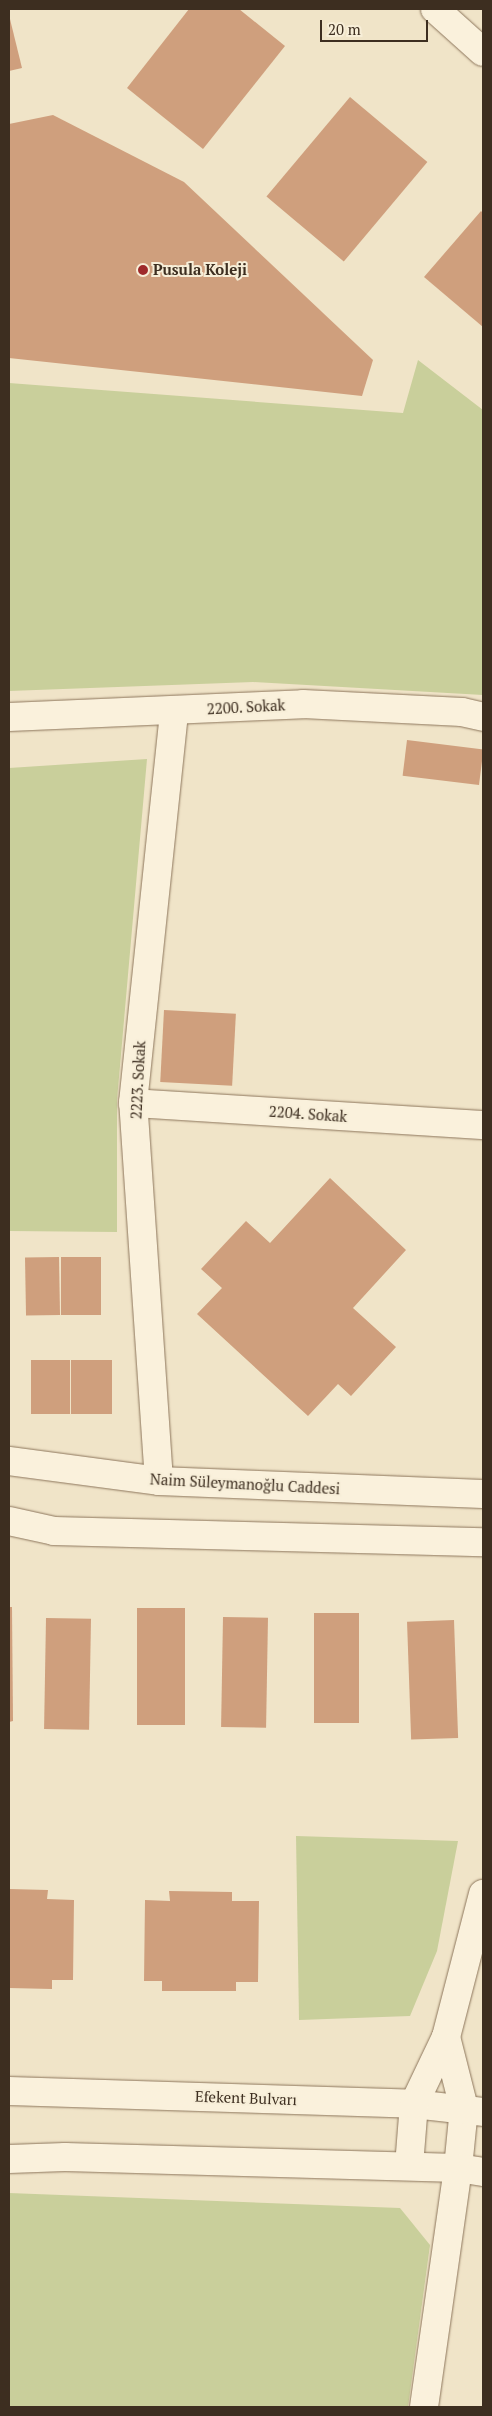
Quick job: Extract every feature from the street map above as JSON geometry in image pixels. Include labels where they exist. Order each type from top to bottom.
[{"type":"street","points":[[435,9],[483,52]]},
{"type":"street","name":"2200. Sokak","points":[[9,717],[303,704],[462,712],[483,716]]},
{"type":"street","name":"2223. Sokak","points":[[159,1481],[133,1103],[174,710]]},
{"type":"street","name":"2204. Sokak","points":[[133,1103],[483,1125]]},
{"type":"street","name":"Naim Süleymanoğlu Caddesi","points":[[9,1461],[159,1481],[483,1494]]},
{"type":"street","points":[[9,1521],[54,1531],[483,1542]]},
{"type":"street","points":[[409,2166],[414,2104],[446,2037],[483,1894]]},
{"type":"street","points":[[424,2407],[471,2170],[474,2110],[446,2037]]},
{"type":"street","name":"Efekent Bulvarı","points":[[9,2091],[414,2104],[474,2110]]},
{"type":"street","points":[[9,2159],[64,2157],[409,2166],[471,2170]]},
{"type":"green space","points":[[418,360],[483,410],[483,695],[253,682],[9,691],[9,383],[403,413]]},
{"type":"green space","points":[[147,759],[117,1100],[117,1232],[9,1231],[9,768]]},
{"type":"green space","points":[[296,1836],[458,1841],[437,1951],[410,2016],[299,2020]]},
{"type":"green space","points":[[9,2193],[400,2208],[430,2245],[408,2407],[9,2407]]},
{"type":"building","points":[[189,9],[239,9],[285,46],[203,149],[127,88]]},
{"type":"building","points":[[9,15],[22,68],[9,71]]},
{"type":"building","points":[[350,97],[427,162],[344,262],[266,197]]},
{"type":"building","name":"Pusula Koleji","points":[[53,115],[184,182],[373,360],[362,396],[9,358],[9,124]]},
{"type":"building","points":[[481,211],[483,213],[483,327],[424,277]]},
{"type":"building","points":[[407,740],[483,749],[479,785],[403,776]]},
{"type":"building","points":[[164,1010],[236,1014],[232,1086],[160,1082]]},
{"type":"building","points":[[330,1178],[406,1250],[353,1308],[396,1347],[351,1396],[338,1384],[308,1416],[197,1314],[222,1288],[201,1269],[246,1221],[270,1243]]},
{"type":"building","points":[[59,1257],[60,1315],[26,1316],[25,1258]]},
{"type":"building","points":[[61,1257],[101,1257],[101,1315],[61,1315]]},
{"type":"building","points":[[31,1360],[70,1360],[70,1414],[31,1414]]},
{"type":"building","points":[[71,1360],[112,1360],[112,1414],[71,1414]]},
{"type":"building","points":[[9,1607],[12,1607],[13,1721],[9,1722]]},
{"type":"building","points":[[137,1608],[185,1608],[185,1725],[137,1725]]},
{"type":"building","points":[[314,1613],[359,1613],[359,1723],[314,1723]]},
{"type":"building","points":[[223,1617],[268,1618],[266,1728],[221,1727]]},
{"type":"building","points":[[46,1618],[91,1619],[89,1730],[44,1729]]},
{"type":"building","points":[[454,1620],[458,1738],[411,1740],[407,1622]]},
{"type":"building","points":[[9,1889],[48,1890],[47,1899],[74,1900],[73,1980],[52,1980],[52,1989],[9,1988]]},
{"type":"building","points":[[169,1891],[232,1892],[232,1901],[259,1901],[258,1982],[236,1982],[236,1991],[162,1991],[162,1981],[144,1981],[145,1900],[170,1901]]},
{"type":"place","name":"Pusula Koleji","points":[[143,270]]}]
